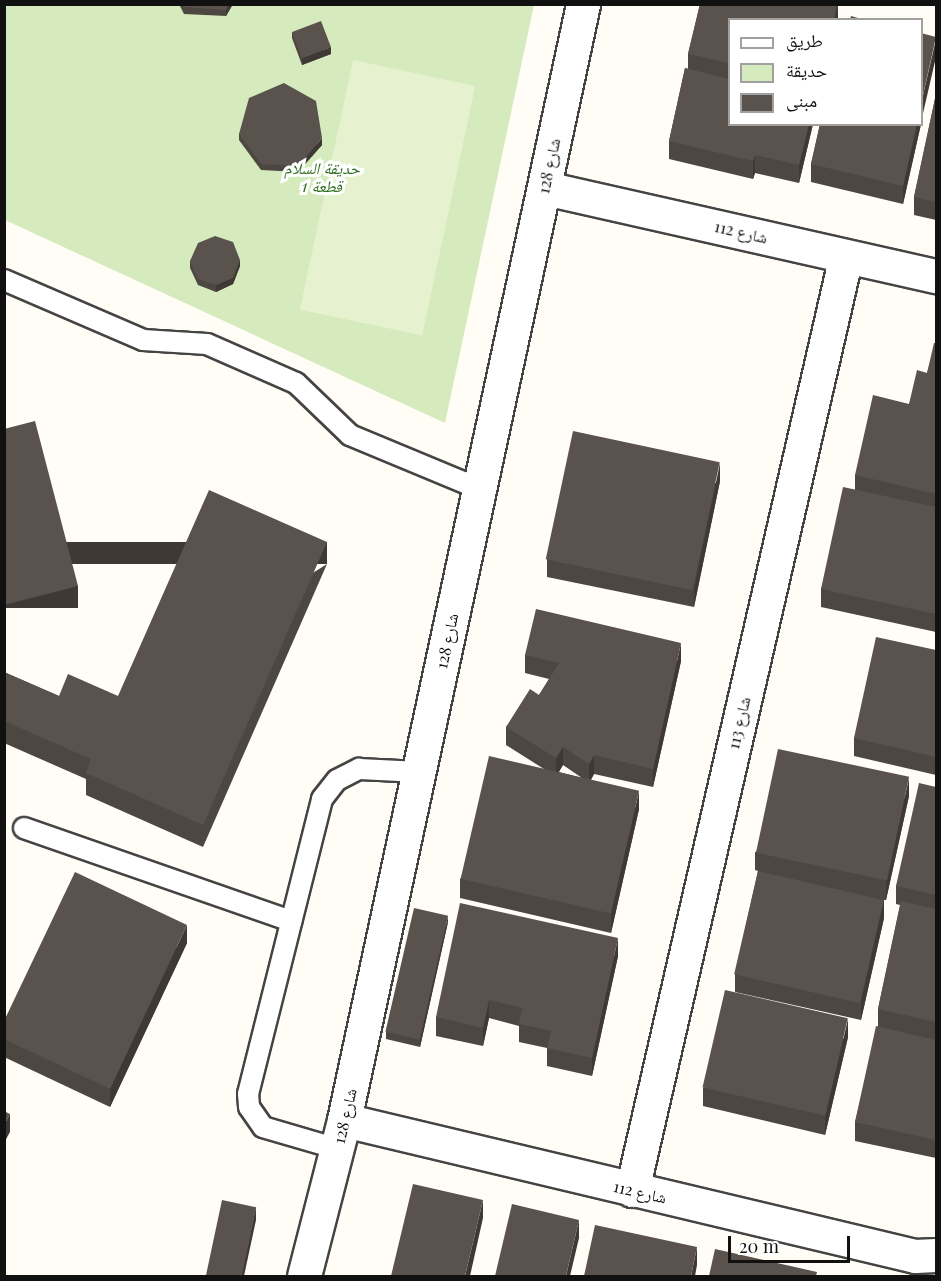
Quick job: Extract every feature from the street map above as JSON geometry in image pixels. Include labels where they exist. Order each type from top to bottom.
[{"type":"street","name":"شارع 128","points":[[304,1276],[341,1134],[583,4]]},
{"type":"street","name":"شارع 112","points":[[545,188],[936,276]]},
{"type":"street","name":"شارع 113","points":[[632,1190],[846,256]]},
{"type":"street","name":"شارع 112","points":[[341,1134],[632,1190],[915,1256],[936,1255]]},
{"type":"lane","points":[[4,280],[143,340],[207,344],[296,383],[351,435],[480,489]]},
{"type":"lane","points":[[341,1134],[274,1133],[254,1118],[249,1107],[248,1094],[318,811],[328,789],[348,773],[359,769],[420,772]]},
{"type":"lane","points":[[24,828],[291,921]]},
{"type":"green space","name":"حديقة السلام قطعة 1","points":[[5,5],[534,5],[445,423],[5,220]]},
{"type":"green space","points":[[353,60],[475,86],[422,335],[300,309]]},
{"type":"building","points":[[183,4],[229,4],[226,10],[184,7]]},
{"type":"building","points":[[700,4],[837,4],[834,18],[728,18],[728,63],[688,54]]},
{"type":"building","points":[[321,21],[331,47],[302,58],[292,32]]},
{"type":"building","points":[[923,34],[936,37],[923,95]]},
{"type":"building","points":[[685,68],[728,79],[728,126],[809,126],[799,165],[755,155],[753,161],[669,141]]},
{"type":"building","points":[[284,83],[316,101],[322,138],[298,166],[261,164],[239,134],[249,98]]},
{"type":"building","points":[[936,94],[936,202],[914,197]]},
{"type":"building","points":[[820,126],[917,126],[903,186],[811,164]]},
{"type":"building","points":[[215,236],[233,242],[240,260],[233,278],[216,285],[198,279],[190,261],[198,243]]},
{"type":"building","points":[[934,343],[936,343],[936,494],[855,475],[873,395],[909,404],[917,370],[927,373]]},
{"type":"building","points":[[35,421],[78,586],[4,605],[4,429]]},
{"type":"building","points":[[573,431],[720,462],[692,590],[546,559]]},
{"type":"building","points":[[843,487],[936,507],[936,614],[821,589]]},
{"type":"building","points":[[209,490],[327,542],[203,825],[86,773],[91,759],[4,721],[4,672],[59,696],[68,674],[118,696]]},
{"type":"building","points":[[536,609],[681,643],[653,769],[594,755],[589,764],[563,747],[556,758],[506,727],[530,689],[539,695],[559,663],[525,655]]},
{"type":"building","points":[[876,637],[936,650],[936,757],[854,738]]},
{"type":"building","points":[[778,749],[909,777],[887,881],[756,853]]},
{"type":"building","points":[[489,756],[639,791],[611,913],[461,879]]},
{"type":"building","points":[[919,783],[936,787],[936,895],[896,886]]},
{"type":"building","points":[[758,871],[884,900],[860,1003],[734,974]]},
{"type":"building","points":[[75,872],[187,925],[110,1089],[4,1039],[4,1021]]},
{"type":"building","points":[[901,901],[936,909],[936,1022],[878,1009]]},
{"type":"building","points":[[460,903],[618,938],[592,1058],[547,1048],[551,1031],[519,1024],[522,1008],[489,1000],[483,1028],[436,1017]]},
{"type":"building","points":[[414,908],[448,916],[420,1040],[385,1032]]},
{"type":"building","points":[[725,990],[848,1018],[825,1116],[703,1087]]},
{"type":"building","points":[[876,1026],[936,1040],[936,1140],[855,1122]]},
{"type":"building","points":[[4,1111],[10,1114],[4,1125]]},
{"type":"building","points":[[413,1184],[483,1200],[465,1276],[391,1276]]},
{"type":"building","points":[[222,1200],[256,1207],[242,1276],[206,1276]]},
{"type":"building","points":[[512,1204],[579,1220],[566,1276],[495,1276]]},
{"type":"building","points":[[595,1225],[697,1247],[691,1276],[584,1276]]},
{"type":"building","points":[[715,1249],[817,1272],[816,1276],[709,1276]]}]
